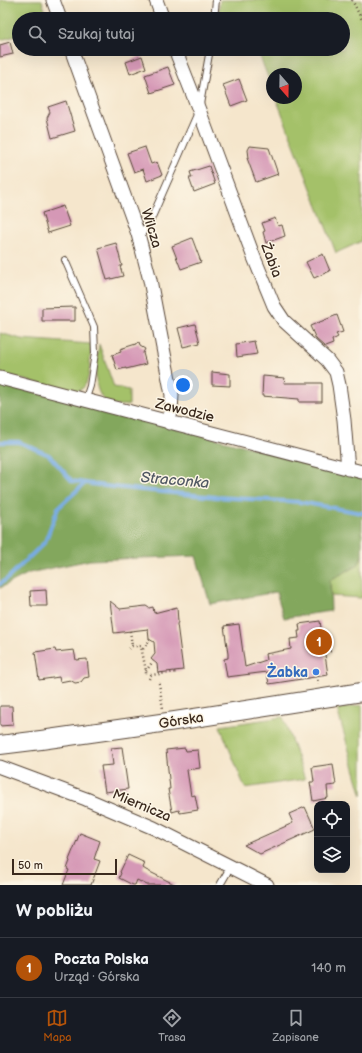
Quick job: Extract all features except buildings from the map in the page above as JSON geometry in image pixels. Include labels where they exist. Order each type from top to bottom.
[{"type":"street","points":[[53,0],[57,12]]},
{"type":"street","points":[[156,0],[160,12]]},
{"type":"street","name":"Wilcza","points":[[74,56],[138,234],[150,280],[172,395],[169,423]]},
{"type":"street","name":"Żabia","points":[[178,56],[253,255],[274,306],[284,321],[327,360],[336,372],[344,420],[348,469]]},
{"type":"street","name":"Zawodzie","points":[[0,378],[362,472]]},
{"type":"street","name":"Górska","points":[[0,745],[175,721],[362,692]]},
{"type":"street","name":"Miernicza","points":[[0,767],[86,799],[148,825],[267,885]]},
{"type":"lane","points":[[215,12],[216,0]]},
{"type":"lane","points":[[138,234],[144,231],[149,224],[199,110],[209,56]]},
{"type":"lane","points":[[65,260],[94,327],[95,353],[90,386],[85,401]]},
{"type":"lane","points":[[220,885],[231,866]]},
{"type":"path","points":[[352,0],[362,20]]},
{"type":"path","points":[[130,631],[132,646]]},
{"type":"path","points":[[143,649],[150,640]]},
{"type":"path","points":[[324,641],[326,652],[331,651]]},
{"type":"path","points":[[129,649],[132,646],[140,645],[143,649],[146,676]]},
{"type":"path","points":[[146,671],[153,661]]},
{"type":"path","points":[[148,678],[151,675],[178,672]]},
{"type":"path","points":[[159,683],[163,709]]},
{"type":"green space","points":[[0,0],[42,0],[45,12],[12,12],[12,37],[0,40]]},
{"type":"green space","points":[[220,0],[362,0],[362,241],[336,253],[278,104],[302,104],[302,68],[266,68],[266,72],[260,56],[350,56],[350,12],[219,12]]},
{"type":"green space","points":[[0,333],[21,339],[91,344],[87,381],[81,390],[75,392],[0,374]]},
{"type":"green space","points":[[99,344],[114,387],[129,390],[129,405],[110,404],[103,399],[99,393],[96,368]]},
{"type":"green space","points":[[0,383],[362,476],[362,555],[358,565],[330,580],[331,611],[284,618],[276,592],[210,604],[196,556],[90,560],[29,573],[0,588]]},
{"type":"green space","points":[[362,555],[362,598],[331,596],[330,580],[358,565]]},
{"type":"green space","points":[[362,705],[362,796],[337,709]]},
{"type":"green space","points":[[283,717],[305,779],[245,788],[220,726]]},
{"type":"waterway","name":"Straconka","points":[[0,442],[19,442],[49,455],[72,481],[105,486],[216,497],[300,502],[362,513]]},
{"type":"waterway","points":[[0,584],[45,542],[58,508],[85,483]]},
{"type":"place","name":"Poczta Polska","points":[[319,642]]},
{"type":"place","name":"Żabka","points":[[316,672]]}]
